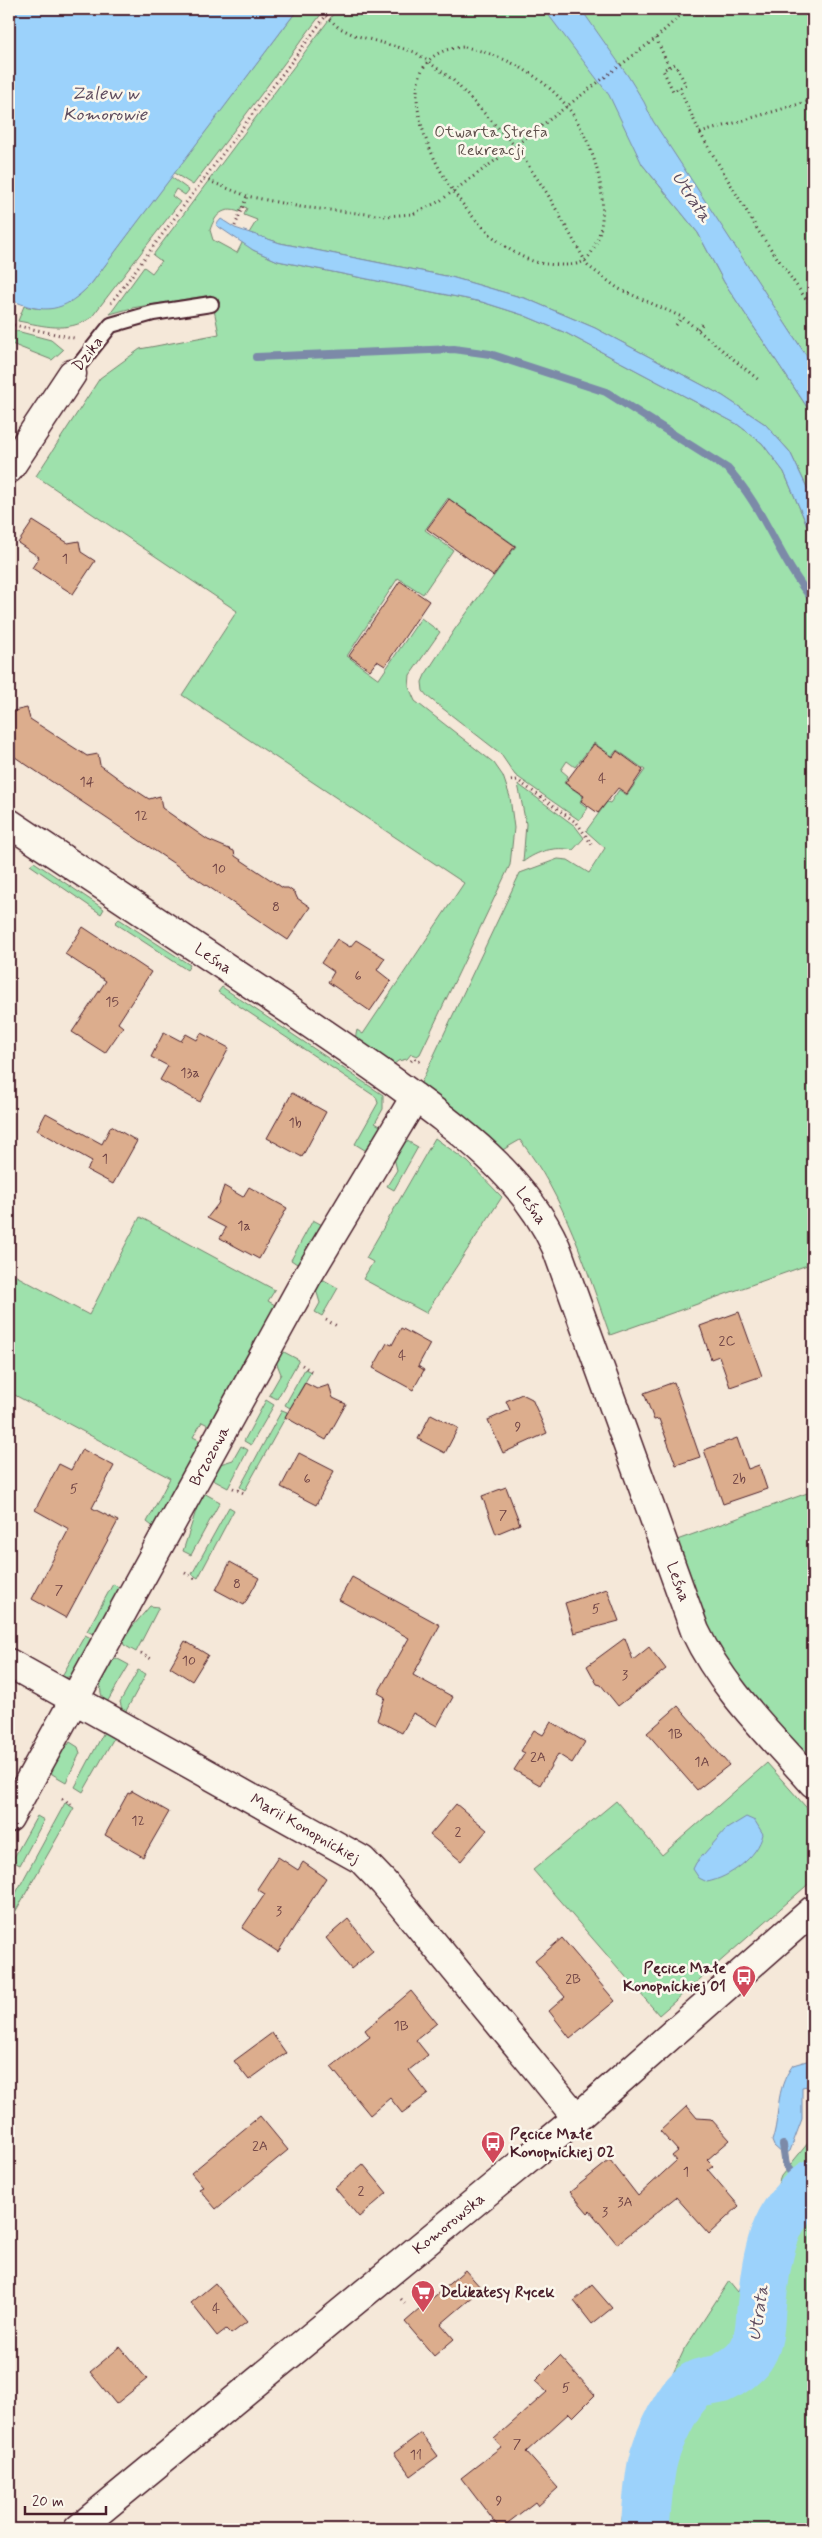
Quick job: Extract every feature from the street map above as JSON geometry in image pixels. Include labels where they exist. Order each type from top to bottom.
[{"type":"street","name":"Dzika","points":[[9,468],[72,374]]},
{"type":"street","name":"Leśna","points":[[9,823],[284,1006],[415,1097],[501,1168],[524,1194],[545,1225],[561,1260],[704,1648],[723,1679],[813,1784]]},
{"type":"street","name":"Brzozowa","points":[[9,1818],[307,1277],[415,1097]]},
{"type":"street","name":"Marii Konopnickiej","points":[[9,1663],[362,1860],[384,1883],[577,2118]]},
{"type":"street","name":"Komorowska","points":[[78,2529],[577,2118],[813,1910]]},
{"type":"lane","name":"Dzika","points":[[72,374],[111,325],[153,313],[211,304]]},
{"type":"path","points":[[105,311],[331,9]]},
{"type":"path","points":[[204,179],[247,196],[301,207],[401,216],[429,208],[626,62],[656,38],[687,9]]},
{"type":"path","points":[[326,16],[347,32],[402,48],[428,60],[470,97],[515,146],[547,193],[584,261],[591,270],[619,289],[657,304],[682,317],[760,381]]},
{"type":"path","points":[[656,38],[669,66]]},
{"type":"path","points":[[457,48],[489,54],[524,70],[567,106],[589,148],[603,204],[599,238],[590,256],[584,261],[570,265],[545,264],[516,253],[500,243],[477,223],[452,192],[432,157],[419,112],[419,81],[428,60],[438,52],[457,48]]},
{"type":"path","points":[[675,64],[686,85],[673,91],[662,70],[669,66],[675,64]]},
{"type":"path","points":[[679,88],[700,133],[759,232],[813,309]]},
{"type":"path","points":[[700,133],[813,100]]},
{"type":"path","points":[[235,226],[247,196]]},
{"type":"path","points":[[676,325],[682,317]]},
{"type":"path","points":[[698,329],[704,322]]},
{"type":"path","points":[[9,324],[82,340]]},
{"type":"path","points":[[511,781],[517,780],[577,823],[593,846]]},
{"type":"path","points":[[411,1061],[414,1058],[422,1063]]},
{"type":"path","points":[[326,1320],[337,1326]]},
{"type":"path","points":[[302,1365],[312,1371]]},
{"type":"path","points":[[233,1488],[244,1493]]},
{"type":"path","points":[[185,1573],[197,1580]]},
{"type":"path","points":[[141,1653],[153,1660]]},
{"type":"path","points":[[62,1799],[75,1806]]},
{"type":"green space","points":[[298,9],[325,9],[193,185],[174,173]]},
{"type":"green space","name":"Otwarta Strefa Rekreacji","points":[[337,9],[813,9],[813,366],[653,122],[642,164],[698,233],[724,282],[813,416],[813,500],[790,452],[765,424],[723,396],[595,328],[527,299],[451,277],[280,243],[249,233],[257,220],[244,215],[247,208],[242,206],[239,212],[228,210],[220,213],[214,220],[210,230],[213,240],[237,253],[243,241],[253,250],[278,261],[482,302],[523,315],[566,333],[737,424],[762,443],[784,472],[813,539],[813,1263],[610,1335],[583,1259],[562,1209],[536,1162],[520,1140],[499,1152],[419,1087],[520,873],[558,859],[568,860],[589,873],[605,848],[586,831],[607,802],[610,803],[619,790],[627,795],[645,770],[617,750],[612,756],[594,743],[575,767],[567,761],[561,770],[568,776],[564,783],[583,796],[580,802],[588,808],[579,820],[515,775],[500,753],[428,697],[423,691],[422,682],[425,675],[455,629],[516,546],[448,498],[425,530],[453,550],[423,594],[398,578],[347,656],[379,679],[421,618],[440,632],[410,675],[409,687],[415,701],[494,763],[503,776],[510,797],[514,828],[510,865],[420,1054],[417,1056],[411,1054],[407,1059],[398,1061],[393,1065],[355,1039],[357,1030],[363,1034],[464,883],[182,695],[237,611],[36,476],[100,378],[140,349],[219,334],[211,295],[132,308],[110,314],[144,267],[152,273],[161,261],[153,255]]},
{"type":"green space","points":[[171,177],[189,190],[185,195],[176,189],[172,196],[180,202],[91,318],[73,326],[64,327],[18,321],[24,306],[44,308],[61,305],[69,302],[84,291]]},
{"type":"green space","points":[[9,329],[51,340],[63,350],[52,360],[9,343]]},
{"type":"green space","points":[[518,784],[575,826],[584,838],[573,850],[546,850],[523,862],[526,824]]},
{"type":"green space","points":[[34,862],[104,909],[101,914],[30,865]]},
{"type":"green space","points":[[119,919],[190,965],[187,970],[115,923]]},
{"type":"green space","points":[[222,987],[383,1095],[383,1109],[375,1123],[382,1127],[368,1152],[355,1144],[378,1103],[376,1097],[218,992]]},
{"type":"green space","points":[[402,1138],[418,1147],[394,1190],[387,1186],[397,1170],[393,1154]]},
{"type":"green space","points":[[435,1138],[468,1162],[502,1197],[426,1313],[363,1279],[373,1262],[366,1258]]},
{"type":"green space","points":[[140,1217],[275,1290],[268,1301],[275,1305],[277,1311],[214,1424],[208,1425],[202,1422],[193,1437],[201,1441],[202,1446],[156,1529],[147,1522],[170,1478],[9,1392],[9,1272],[89,1315]]},
{"type":"green space","points":[[313,1220],[324,1226],[303,1262],[297,1264],[291,1260]]},
{"type":"green space","points":[[324,1280],[338,1288],[322,1316],[315,1312],[320,1303],[315,1286],[317,1282]]},
{"type":"green space","points":[[284,1352],[299,1360],[277,1399],[269,1395],[281,1374],[275,1359],[279,1353]]},
{"type":"green space","points":[[305,1369],[311,1372],[290,1408],[285,1405]]},
{"type":"green space","points":[[266,1400],[274,1405],[251,1445],[244,1441]]},
{"type":"green space","points":[[282,1410],[287,1412],[285,1418],[245,1490],[240,1487]]},
{"type":"green space","points":[[241,1446],[248,1450],[228,1488],[213,1480],[212,1475],[217,1465],[233,1460]]},
{"type":"green space","points":[[813,1491],[813,1766],[738,1680],[712,1640],[677,1540]]},
{"type":"green space","points":[[202,1492],[220,1502],[191,1555],[183,1551]]},
{"type":"green space","points":[[229,1507],[234,1510],[198,1578],[192,1574]]},
{"type":"green space","points":[[113,1584],[118,1587],[121,1593],[97,1636],[87,1631]]},
{"type":"green space","points":[[150,1606],[159,1607],[136,1652],[124,1645],[122,1639]]},
{"type":"green space","points":[[85,1635],[95,1640],[72,1676],[57,1677],[59,1674],[62,1676]]},
{"type":"green space","points":[[116,1658],[129,1665],[106,1704],[101,1693],[101,1682],[109,1659]]},
{"type":"green space","points":[[138,1670],[146,1674],[126,1711],[122,1709],[120,1702]]},
{"type":"green space","points":[[105,1730],[115,1736],[83,1792],[75,1787]]},
{"type":"green space","points":[[70,1742],[78,1747],[80,1753],[66,1782],[52,1774],[50,1767],[63,1743],[68,1745]]},
{"type":"green space","points":[[767,1763],[813,1815],[813,1880],[659,2015],[533,1870],[616,1801],[662,1855]]},
{"type":"green space","points":[[65,1803],[74,1808],[9,1923],[9,1906]]},
{"type":"green space","points":[[37,1816],[44,1820],[20,1865],[12,1861]]},
{"type":"green space","points":[[813,2137],[813,2529],[620,2529],[630,2475],[648,2427],[684,2350],[729,2281],[738,2292],[781,2176]]},
{"type":"water","name":"Zalew w Komorowie","points":[[9,9],[298,9],[91,284],[71,301],[53,308],[33,307],[9,299]]},
{"type":"water","points":[[544,9],[581,9],[628,76],[653,121],[813,366],[813,416],[724,282],[698,233],[642,164],[609,95]]},
{"type":"water","points":[[221,219],[235,228],[280,243],[451,277],[527,299],[595,328],[723,396],[765,424],[790,452],[813,500],[813,539],[784,472],[762,443],[737,424],[566,333],[523,315],[482,302],[278,261],[253,250],[216,225]]},
{"type":"water","points":[[746,1817],[755,1821],[763,1834],[755,1851],[733,1871],[716,1880],[707,1882],[699,1878],[693,1869],[696,1863],[725,1830]]},
{"type":"water","points":[[810,2060],[813,2061],[813,2085],[802,2087],[802,2119],[790,2151],[784,2155],[774,2146],[772,2141],[780,2093],[793,2065]]},
{"type":"building","points":[[449,499],[515,546],[493,576],[427,529]]},
{"type":"building","points":[[33,521],[68,543],[79,541],[81,552],[95,561],[73,594],[32,568],[39,557],[18,543]]},
{"type":"building","points":[[400,581],[429,601],[385,666],[377,661],[370,670],[349,656]]},
{"type":"building","points":[[27,708],[30,719],[87,756],[98,754],[100,765],[126,784],[149,799],[160,796],[162,808],[208,840],[234,851],[235,856],[283,888],[288,888],[295,893],[297,898],[310,907],[288,940],[9,753],[9,712]]},
{"type":"building","points":[[594,744],[613,757],[617,751],[643,770],[627,794],[618,788],[598,813],[581,801],[584,796],[565,783]]},
{"type":"building","points":[[83,927],[151,972],[118,1023],[123,1027],[105,1053],[72,1032],[106,981],[65,954]]},
{"type":"building","points":[[337,939],[350,947],[356,940],[385,958],[377,970],[391,981],[370,1011],[328,982],[334,972],[321,963]]},
{"type":"building","points":[[164,1032],[181,1041],[186,1034],[197,1040],[201,1033],[229,1048],[200,1102],[160,1080],[168,1066],[151,1057]]},
{"type":"building","points":[[292,1093],[326,1112],[302,1157],[267,1138]]},
{"type":"building","points":[[46,1113],[102,1144],[111,1126],[137,1141],[113,1184],[87,1170],[92,1161],[37,1130]]},
{"type":"building","points":[[224,1186],[243,1197],[249,1187],[287,1208],[259,1259],[220,1238],[226,1228],[207,1218],[218,1204]]},
{"type":"building","points":[[739,1312],[762,1376],[730,1387],[719,1356],[711,1359],[700,1326]]},
{"type":"building","points":[[401,1328],[430,1344],[418,1366],[424,1370],[413,1390],[373,1368],[387,1343],[392,1345]]},
{"type":"building","points":[[674,1382],[700,1457],[676,1465],[659,1419],[654,1420],[644,1393]]},
{"type":"building","points":[[305,1383],[317,1389],[329,1385],[333,1398],[346,1404],[326,1440],[285,1417]]},
{"type":"building","points":[[522,1394],[532,1399],[547,1433],[503,1453],[488,1420],[510,1410],[506,1401]]},
{"type":"building","points":[[431,1414],[458,1428],[445,1453],[418,1439]]},
{"type":"building","points":[[737,1438],[748,1469],[759,1465],[767,1489],[723,1504],[704,1450]]},
{"type":"building","points":[[82,1449],[114,1466],[92,1508],[118,1521],[66,1618],[32,1599],[69,1529],[35,1510],[59,1464],[71,1470]]},
{"type":"building","points":[[299,1453],[334,1471],[316,1505],[281,1487]]},
{"type":"building","points":[[506,1487],[520,1524],[496,1534],[482,1496]]},
{"type":"building","points":[[230,1562],[259,1578],[244,1605],[216,1590]]},
{"type":"building","points":[[352,1577],[440,1625],[413,1675],[453,1697],[437,1726],[413,1713],[402,1733],[377,1720],[385,1697],[378,1693],[409,1638],[339,1600]]},
{"type":"building","points":[[607,1589],[619,1621],[574,1633],[565,1603]]},
{"type":"building","points":[[625,1638],[633,1660],[649,1647],[666,1669],[618,1706],[601,1685],[597,1684],[587,1666]]},
{"type":"building","points":[[185,1641],[208,1655],[192,1681],[170,1667]]},
{"type":"building","points":[[678,1706],[729,1765],[697,1790],[647,1733]]},
{"type":"building","points":[[551,1722],[585,1742],[572,1763],[558,1754],[540,1785],[514,1770],[525,1753],[521,1751],[534,1730],[543,1735]]},
{"type":"building","points":[[132,1791],[169,1812],[143,1857],[105,1835],[128,1793],[130,1794]]},
{"type":"building","points":[[456,1804],[487,1830],[461,1861],[430,1835]]},
{"type":"building","points":[[278,1857],[298,1870],[303,1862],[326,1878],[278,1952],[242,1928],[265,1894],[257,1889]]},
{"type":"building","points":[[348,1919],[373,1951],[351,1969],[326,1938]]},
{"type":"building","points":[[562,1938],[615,2001],[570,2038],[549,2011],[565,1997],[535,1961]]},
{"type":"building","points":[[411,1991],[437,2023],[416,2040],[428,2055],[409,2070],[428,2094],[402,2113],[390,2098],[370,2115],[331,2067],[370,2037],[365,2030]]},
{"type":"building","points":[[272,2033],[286,2053],[249,2080],[234,2061]]},
{"type":"building","points":[[687,2106],[697,2118],[711,2119],[730,2140],[707,2160],[713,2166],[708,2170],[739,2206],[709,2234],[676,2197],[617,2244],[590,2211],[588,2213],[570,2192],[610,2160],[638,2196],[676,2161],[672,2156],[678,2151],[660,2131]]},
{"type":"building","points":[[260,2116],[288,2150],[216,2209],[199,2189],[203,2187],[191,2173]]},
{"type":"building","points":[[363,2164],[387,2193],[359,2217],[335,2188]]},
{"type":"building","points":[[465,2270],[482,2289],[441,2324],[454,2339],[434,2356],[405,2322]]},
{"type":"building","points":[[215,2283],[247,2322],[231,2334],[226,2329],[217,2336],[191,2303]]},
{"type":"building","points":[[592,2285],[612,2308],[592,2324],[574,2301]]},
{"type":"building","points":[[120,2347],[147,2379],[116,2404],[90,2372]]},
{"type":"building","points":[[560,2356],[595,2395],[573,2417],[569,2413],[526,2452],[558,2488],[538,2506],[535,2502],[500,2529],[461,2478],[501,2447],[494,2439],[547,2392],[535,2381]]},
{"type":"building","points":[[421,2433],[438,2456],[411,2476],[394,2453]]},
{"type":"waterway","points":[[256,357],[454,349],[490,354],[606,392],[728,469],[752,500],[790,568],[813,600]]},
{"type":"waterway","points":[[783,2145],[786,2165],[804,2192]]},
{"type":"waterway","name":"Utrata","points":[[645,2529],[652,2465],[669,2420],[683,2397],[691,2389],[703,2382],[720,2379],[729,2374],[742,2365],[752,2353],[758,2337],[766,2273],[773,2240],[788,2210],[813,2184]]},
{"type":"place","name":"Pęcice Małe Konopnickiej 01","points":[[744,1998]]},
{"type":"place","name":"Pęcice Małe Konopnickiej 02","points":[[493,2164]]},
{"type":"place","name":"Delikatesy Rycek","points":[[423,2313]]}]
